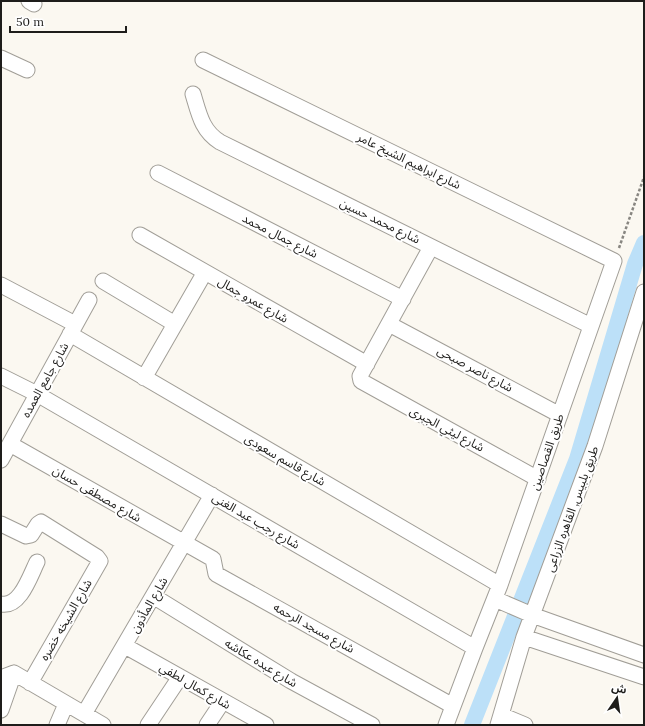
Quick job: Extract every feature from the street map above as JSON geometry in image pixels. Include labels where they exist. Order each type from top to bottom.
[{"type":"street","points":[[1,58],[27,70]]},
{"type":"street","name":"شارع ابراهيم الشيخ عامر","points":[[203,60],[614,261]]},
{"type":"street","name":"شارع محمد حسين","points":[[193,94],[202,124],[213,138],[591,326]]},
{"type":"street","name":"شارع جمال محمد","points":[[158,173],[403,299]]},
{"type":"street","name":"شارع عمرو جمال","points":[[140,236],[205,272],[364,370]]},
{"type":"street","points":[[364,370],[431,247]]},
{"type":"street","name":"طريق القصاصين","points":[[446,725],[498,592],[614,261]]},
{"type":"street","points":[[144,378],[205,272]]},
{"type":"street","points":[[103,281],[175,324]]},
{"type":"street","name":"شارع قاسم سعودى","points":[[1,285],[73,329],[144,378],[498,592],[532,615],[644,655]]},
{"type":"street","name":"طريق بلبيس, القاهره الزراعى","points":[[500,720],[524,637],[595,446],[644,292]]},
{"type":"street","name":"شارع جامع العمده","points":[[5,449],[89,300]]},
{"type":"street","name":"شارع ناصر صبحى","points":[[389,324],[560,415]]},
{"type":"street","name":"شارع ليثي الجبرى","points":[[364,370],[360,380],[364,384],[538,479]]},
{"type":"street","name":"شارع رجب عبد الغنى","points":[[1,376],[37,394],[475,648]]},
{"type":"street","name":"شارع مصطفى حسان","points":[[5,449],[184,543]]},
{"type":"street","name":"شارع المأذون","points":[[84,714],[212,495]]},
{"type":"street","name":"شارع الشيخه خضره","points":[[1,524],[26,536],[30,535],[41,522],[97,557],[99,564],[30,683]]},
{"type":"street","name":"شارع مسجد الرحمه","points":[[184,543],[213,559],[216,574],[453,706]]},
{"type":"street","points":[[1,604],[9,604],[16,600],[37,562]]},
{"type":"street","name":"شارع عبده عكاشه","points":[[154,596],[291,681],[372,725]]},
{"type":"street","points":[[524,637],[644,677]]},
{"type":"street","name":"شارع كمال لطفي","points":[[125,646],[266,725]]},
{"type":"street","points":[[1,710],[7,675],[30,683],[103,725]]},
{"type":"street","points":[[148,725],[180,677]]},
{"type":"street","points":[[207,725],[223,701]]},
{"type":"street","points":[[57,725],[66,704]]},
{"type":"street","points":[[500,720],[525,725]]},
{"type":"path","points":[[614,261],[644,177]]},
{"type":"waterway","points":[[472,725],[577,459],[635,264],[644,243]]}]
